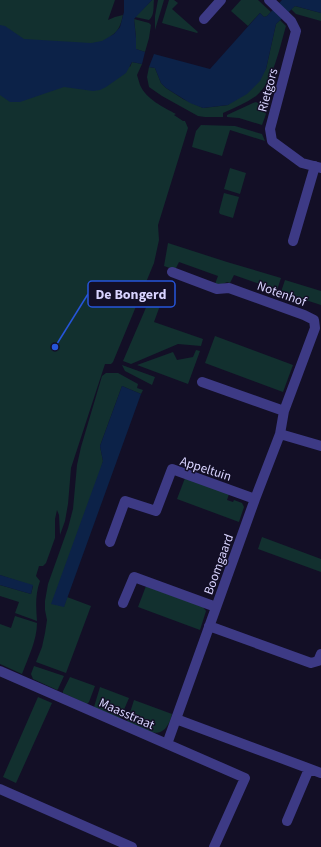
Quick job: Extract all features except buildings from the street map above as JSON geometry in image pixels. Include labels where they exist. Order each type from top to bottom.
[{"type":"street","points":[[204,19],[221,0]]},
{"type":"street","name":"Rietgors","points":[[271,2],[291,21],[296,31],[270,129],[272,141],[302,163],[318,167]]},
{"type":"street","points":[[293,241],[318,167]]},
{"type":"street","name":"Notenhof","points":[[172,272],[217,289],[229,288],[314,320],[315,328],[284,411],[280,434]]},
{"type":"street","points":[[202,382],[284,411]]},
{"type":"street","points":[[280,434],[321,446]]},
{"type":"street","name":"Boomgaard","points":[[167,744],[255,499],[280,434]]},
{"type":"street","name":"Appeltuin","points":[[110,542],[124,501],[156,511],[172,469],[255,499]]},
{"type":"street","points":[[123,603],[134,577],[216,607]]},
{"type":"street","points":[[209,626],[311,663],[318,661],[321,654]]},
{"type":"street","name":"Maasstraat","points":[[0,671],[244,778],[214,847]]},
{"type":"street","name":"Maasstraat","points":[[176,719],[321,773]]},
{"type":"street","points":[[287,821],[309,769]]},
{"type":"street","points":[[0,789],[132,847]]},
{"type":"green space","points":[[0,0],[115,0],[108,20],[123,15],[119,27],[111,36],[130,67],[132,62],[142,64],[137,75],[140,85],[146,94],[155,102],[185,121],[188,128],[158,225],[159,240],[154,263],[113,362],[111,364],[105,364],[71,468],[65,521],[60,535],[59,515],[57,510],[55,519],[55,538],[46,563],[43,566],[39,566],[36,576],[40,581],[36,606],[37,621],[15,613],[19,602],[0,596],[0,585],[31,594],[33,586],[0,575]]},
{"type":"green space","points":[[152,0],[154,0],[153,11],[149,20],[135,17]]},
{"type":"green space","points":[[158,0],[164,0],[155,30],[155,16]]},
{"type":"green space","points":[[169,0],[174,0],[178,3],[172,9],[198,32],[197,33],[162,23]]},
{"type":"green space","points":[[241,0],[258,0],[271,12],[264,17],[260,13],[248,26],[231,11]]},
{"type":"green space","points":[[295,6],[321,13],[321,21],[296,14],[291,9]]},
{"type":"green space","points":[[134,19],[149,23],[151,25],[145,52],[136,49]]},
{"type":"green space","points":[[280,20],[286,26],[275,64],[267,82],[256,96],[223,113],[223,117],[198,116],[149,87],[147,77],[149,67],[155,68],[161,83],[166,88],[183,99],[203,108],[228,105],[266,69],[276,24]]},
{"type":"green space","points":[[256,102],[261,105],[266,114],[262,125],[239,118],[227,117],[227,115]]},
{"type":"green space","points":[[201,125],[235,126],[262,134],[265,141],[230,130],[222,156],[192,147],[196,131]]},
{"type":"green space","points":[[230,168],[246,173],[240,194],[224,189]]},
{"type":"green space","points":[[224,193],[239,197],[233,218],[220,214],[219,212]]},
{"type":"green space","points":[[168,243],[281,278],[277,290],[234,275],[230,283],[227,282],[221,285],[215,284],[218,276],[179,262],[175,270],[164,266]]},
{"type":"green space","points":[[285,280],[321,291],[321,305],[281,292]]},
{"type":"green space","points":[[154,289],[165,292],[154,322],[203,339],[201,346],[178,344],[131,364],[123,361]]},
{"type":"green space","points":[[215,336],[293,365],[283,392],[205,363]]},
{"type":"green space","points":[[196,350],[200,351],[188,384],[137,365],[173,352],[177,360],[193,357]]},
{"type":"green space","points":[[122,365],[155,377],[152,385],[125,371]]},
{"type":"green space","points":[[106,373],[118,373],[138,384],[137,388],[143,390],[141,394],[122,386],[100,446],[103,461],[64,607],[67,597],[91,606],[66,673],[36,662],[42,647],[47,620],[45,601],[48,584],[68,528],[73,509],[77,465],[81,447],[102,376]]},
{"type":"green space","points":[[185,478],[229,494],[227,500],[233,502],[234,500],[242,503],[244,507],[239,522],[177,499]]},
{"type":"green space","points":[[262,537],[321,559],[321,572],[258,549]]},
{"type":"green space","points":[[146,586],[203,607],[206,611],[200,630],[138,607]]},
{"type":"green space","points":[[15,616],[37,623],[34,642],[22,674],[0,664],[0,624],[11,628]]},
{"type":"green space","points":[[34,666],[64,676],[57,690],[33,679],[31,674]]},
{"type":"green space","points":[[70,677],[95,686],[87,704],[63,693]]},
{"type":"green space","points":[[100,687],[129,698],[120,719],[94,707]]},
{"type":"green space","points":[[38,697],[52,703],[16,783],[3,777]]},
{"type":"green space","points":[[134,700],[172,714],[167,726],[163,730],[153,733],[127,722]]},
{"type":"water","points":[[124,0],[152,0],[134,19],[136,49],[145,52],[142,64],[132,62],[126,73],[100,90],[93,91],[64,87],[20,102],[10,102],[0,95],[0,25],[5,26],[24,39],[91,43],[102,41],[114,34],[120,27],[124,12]]},
{"type":"water","points":[[282,0],[321,0],[321,13],[295,6],[276,24],[266,69],[260,81],[247,94],[228,105],[203,108],[190,103],[166,88],[161,83],[155,68],[149,67],[154,54],[210,69],[260,13],[264,17],[267,16]]},
{"type":"water","points":[[122,386],[141,394],[64,607],[51,604],[103,461],[100,446]]},
{"type":"water","points":[[0,575],[33,585],[31,594],[0,585]]},
{"type":"place","name":"De Bongerd","points":[[55,347]]}]
